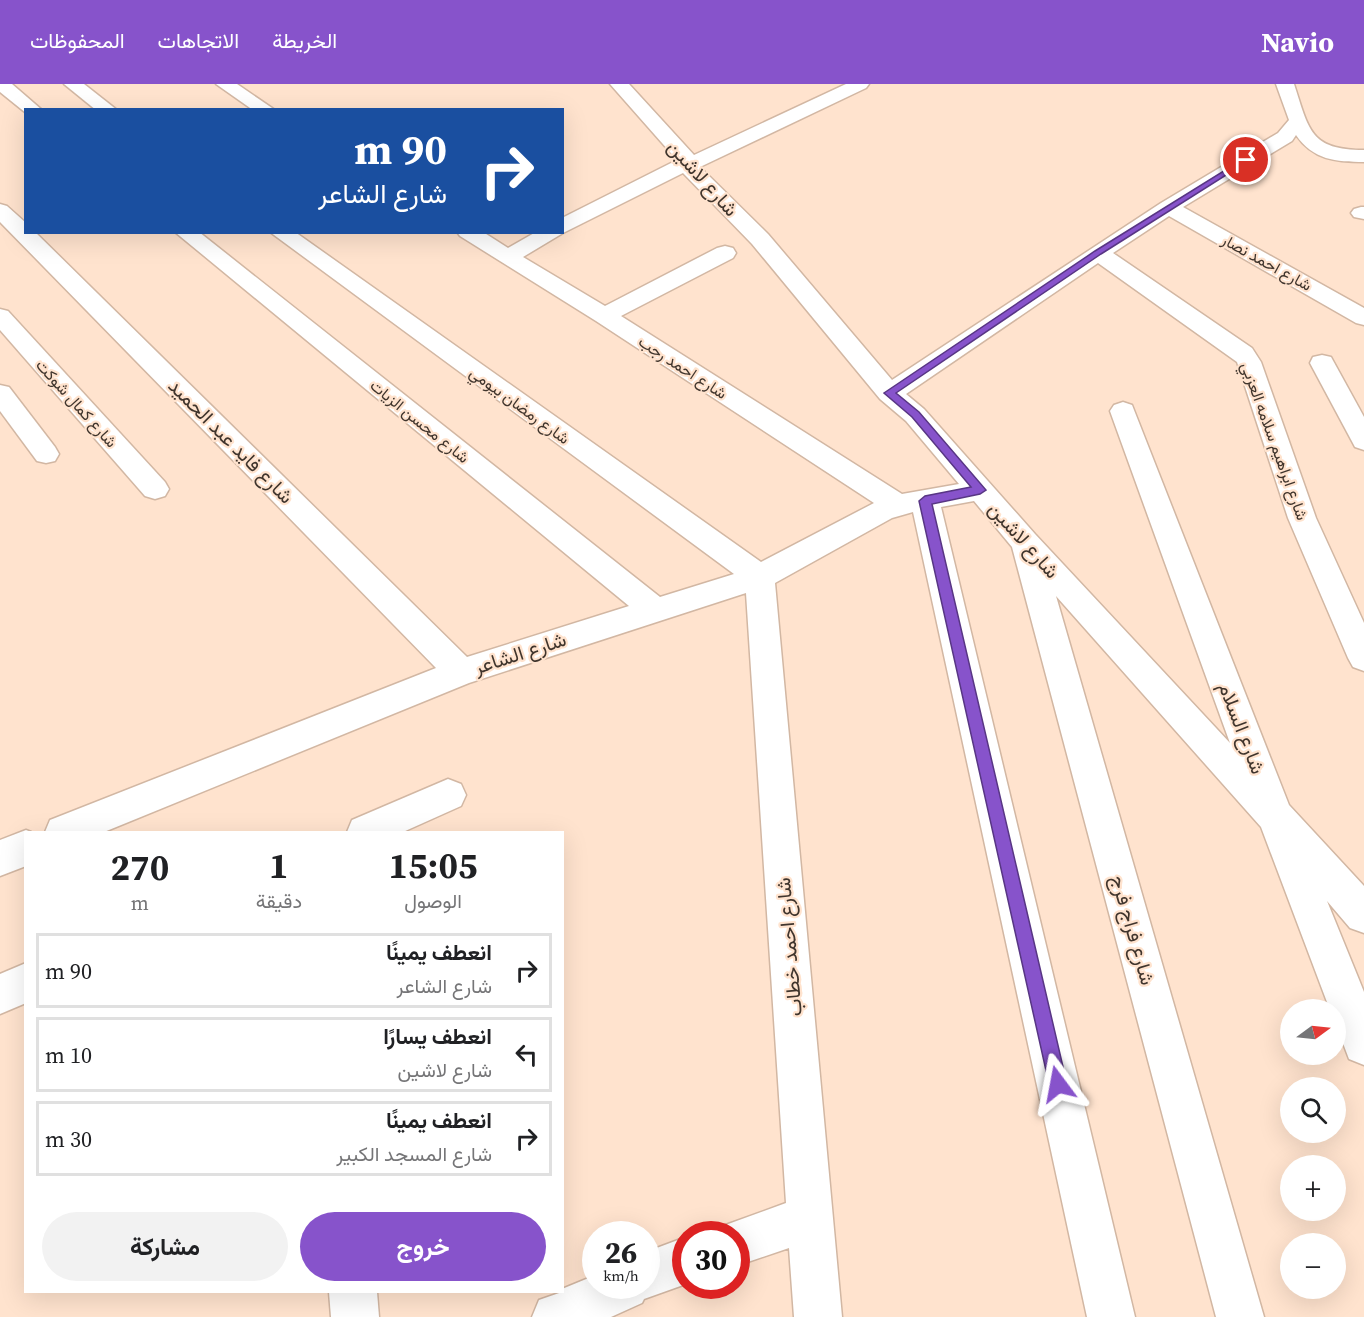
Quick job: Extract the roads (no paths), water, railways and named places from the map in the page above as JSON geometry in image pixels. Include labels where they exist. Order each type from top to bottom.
[{"type":"street","points":[[1,84],[31,108]]},
{"type":"street","points":[[73,84],[105,108]]},
{"type":"street","points":[[225,84],[263,108]]},
{"type":"street","name":"شارع لاشين","points":[[619,84],[688,164],[760,239],[889,393],[915,415],[1025,542],[1364,914]]},
{"type":"street","points":[[564,226],[688,164],[860,84]]},
{"type":"street","points":[[1285,84],[1298,121],[1318,149],[1330,154],[1364,156]]},
{"type":"street","points":[[889,393],[1098,252],[1285,137],[1298,121]]},
{"type":"street","name":"شارع احمد نصار","points":[[1168,207],[1364,318]]},
{"type":"street","name":"شارع فايد عبد الحميد","points":[[0,210],[461,672]]},
{"type":"street","name":"شارع محسن الزيات","points":[[187,234],[655,610]]},
{"type":"street","name":"شارع رمضان بيومي","points":[[283,234],[760,577]]},
{"type":"street","name":"شارع احمد رجب","points":[[470,234],[912,503]]},
{"type":"street","points":[[506,257],[548,234]]},
{"type":"street","name":"شارع ابراهيم سلامه العزبي","points":[[1098,252],[1243,353],[1249,362],[1302,518],[1364,658]]},
{"type":"street","points":[[604,316],[725,253]]},
{"type":"street","name":"شارع كمال شوكت","points":[[0,316],[155,489]]},
{"type":"street","points":[[1322,363],[1364,441]]},
{"type":"street","points":[[0,393],[46,454]]},
{"type":"street","name":"شارع السلام","points":[[1123,411],[1274,814],[1364,1044]]},
{"type":"street","name":"شارع الشاعر","points":[[65,831],[461,672],[760,577],[882,511],[980,490]]},
{"type":"street","points":[[912,503],[1111,1317]]},
{"type":"street","name":"شارع فراج فرج","points":[[1025,542],[1240,1317]]},
{"type":"street","name":"شارع احمد خطاب","points":[[760,577],[818,1317]]},
{"type":"street","points":[[367,831],[448,795]]},
{"type":"street","points":[[0,858],[24,849]]},
{"type":"street","points":[[0,994],[24,984]]},
{"type":"street","points":[[750,1238],[811,1218]]},
{"type":"street","points":[[353,1293],[355,1317]]},
{"type":"street","points":[[556,1317],[596,1299]]}]
